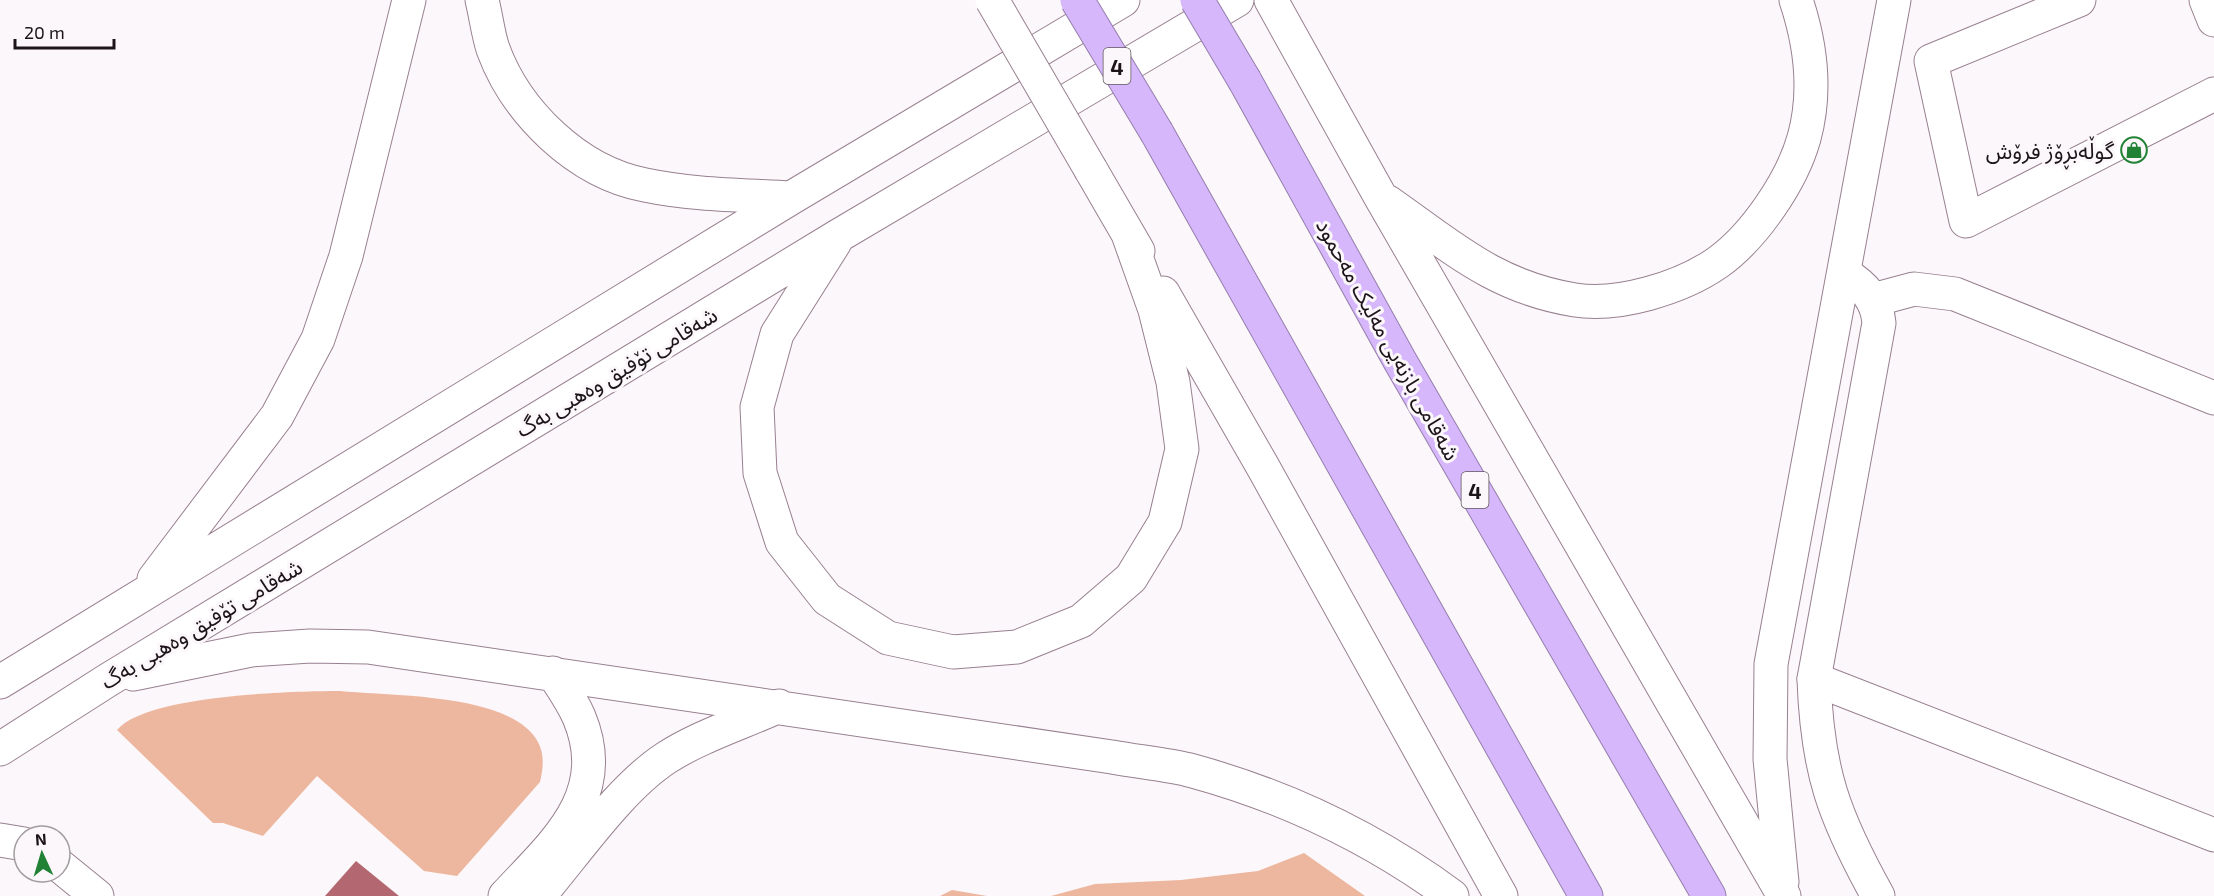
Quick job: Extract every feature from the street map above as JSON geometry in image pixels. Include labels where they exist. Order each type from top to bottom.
[{"type":"highway","name":"4","points":[[1077,0],[1157,133],[1586,896]]},
{"type":"highway","name":"شەقامی بازنەیی مەلیک مەحمود","points":[[1197,0],[1245,81],[1406,371],[1709,896]]},
{"type":"main road","points":[[143,594],[277,416],[318,339],[346,256],[409,0]]},
{"type":"main road","points":[[482,0],[493,49],[517,96],[551,135],[594,166],[642,185],[694,192],[791,198]]},
{"type":"main road","points":[[992,0],[1263,467],[1501,896]]},
{"type":"main road","points":[[0,682],[791,198],[1123,0]]},
{"type":"main road","name":"شەقامی تۆفیق وەهبی بەگ","points":[[0,749],[108,680],[838,236],[1237,0]]},
{"type":"main road","points":[[1270,0],[1380,196],[1784,896]]},
{"type":"main road","points":[[1380,196],[1485,271],[1530,291],[1587,300],[1627,298],[1674,285],[1718,263],[1753,228],[1784,187],[1804,138],[1812,88],[1808,36],[1796,0]]},
{"type":"main road","points":[[1784,896],[1770,759],[1772,664],[1778,617],[1894,0]]},
{"type":"main road","points":[[2079,0],[1931,61],[1966,221],[2214,94]]},
{"type":"main road","points":[[2206,0],[2214,20]]},
{"type":"main road","points":[[838,236],[777,334],[758,407],[760,473],[782,542],[827,599],[888,638],[953,652],[1017,647],[1081,621],[1131,578],[1165,522],[1182,449],[1173,382],[1155,310],[1128,234]]},
{"type":"main road","points":[[1844,273],[1866,289],[1873,300],[1878,312],[1878,336],[1814,679],[1818,738],[1827,785],[1853,851],[1878,896]]},
{"type":"main road","points":[[1873,300],[1914,289],[1955,294],[2214,398]]},
{"type":"main road","points":[[108,680],[251,650],[310,646],[368,647],[779,706],[1191,771],[1267,794],[1341,825],[1410,865],[1452,896]]},
{"type":"main road","points":[[505,896],[570,823],[581,803],[588,781],[589,759],[586,736],[578,715],[553,673]]},
{"type":"main road","points":[[1814,679],[2214,835]]},
{"type":"main road","points":[[538,896],[622,796],[643,776],[666,758],[692,744],[779,706]]},
{"type":"main road","points":[[72,876],[97,896]]},
{"type":"shaded area","points":[[340,691],[448,700],[503,714],[524,726],[538,742],[543,767],[540,782],[457,876],[424,871],[317,776],[263,836],[223,823],[213,823],[117,730],[133,718],[157,709],[188,702],[257,694]]},
{"type":"shaded area","points":[[1304,853],[1365,896],[1051,896],[1095,884],[1181,880],[1258,871]]},
{"type":"shaded area","points":[[952,890],[987,896],[940,896]]},
{"type":"building","points":[[356,861],[399,896],[325,896]]},
{"type":"place","name":"گوڵەبڕۆژ فرۆش","points":[[2134,150]]}]
